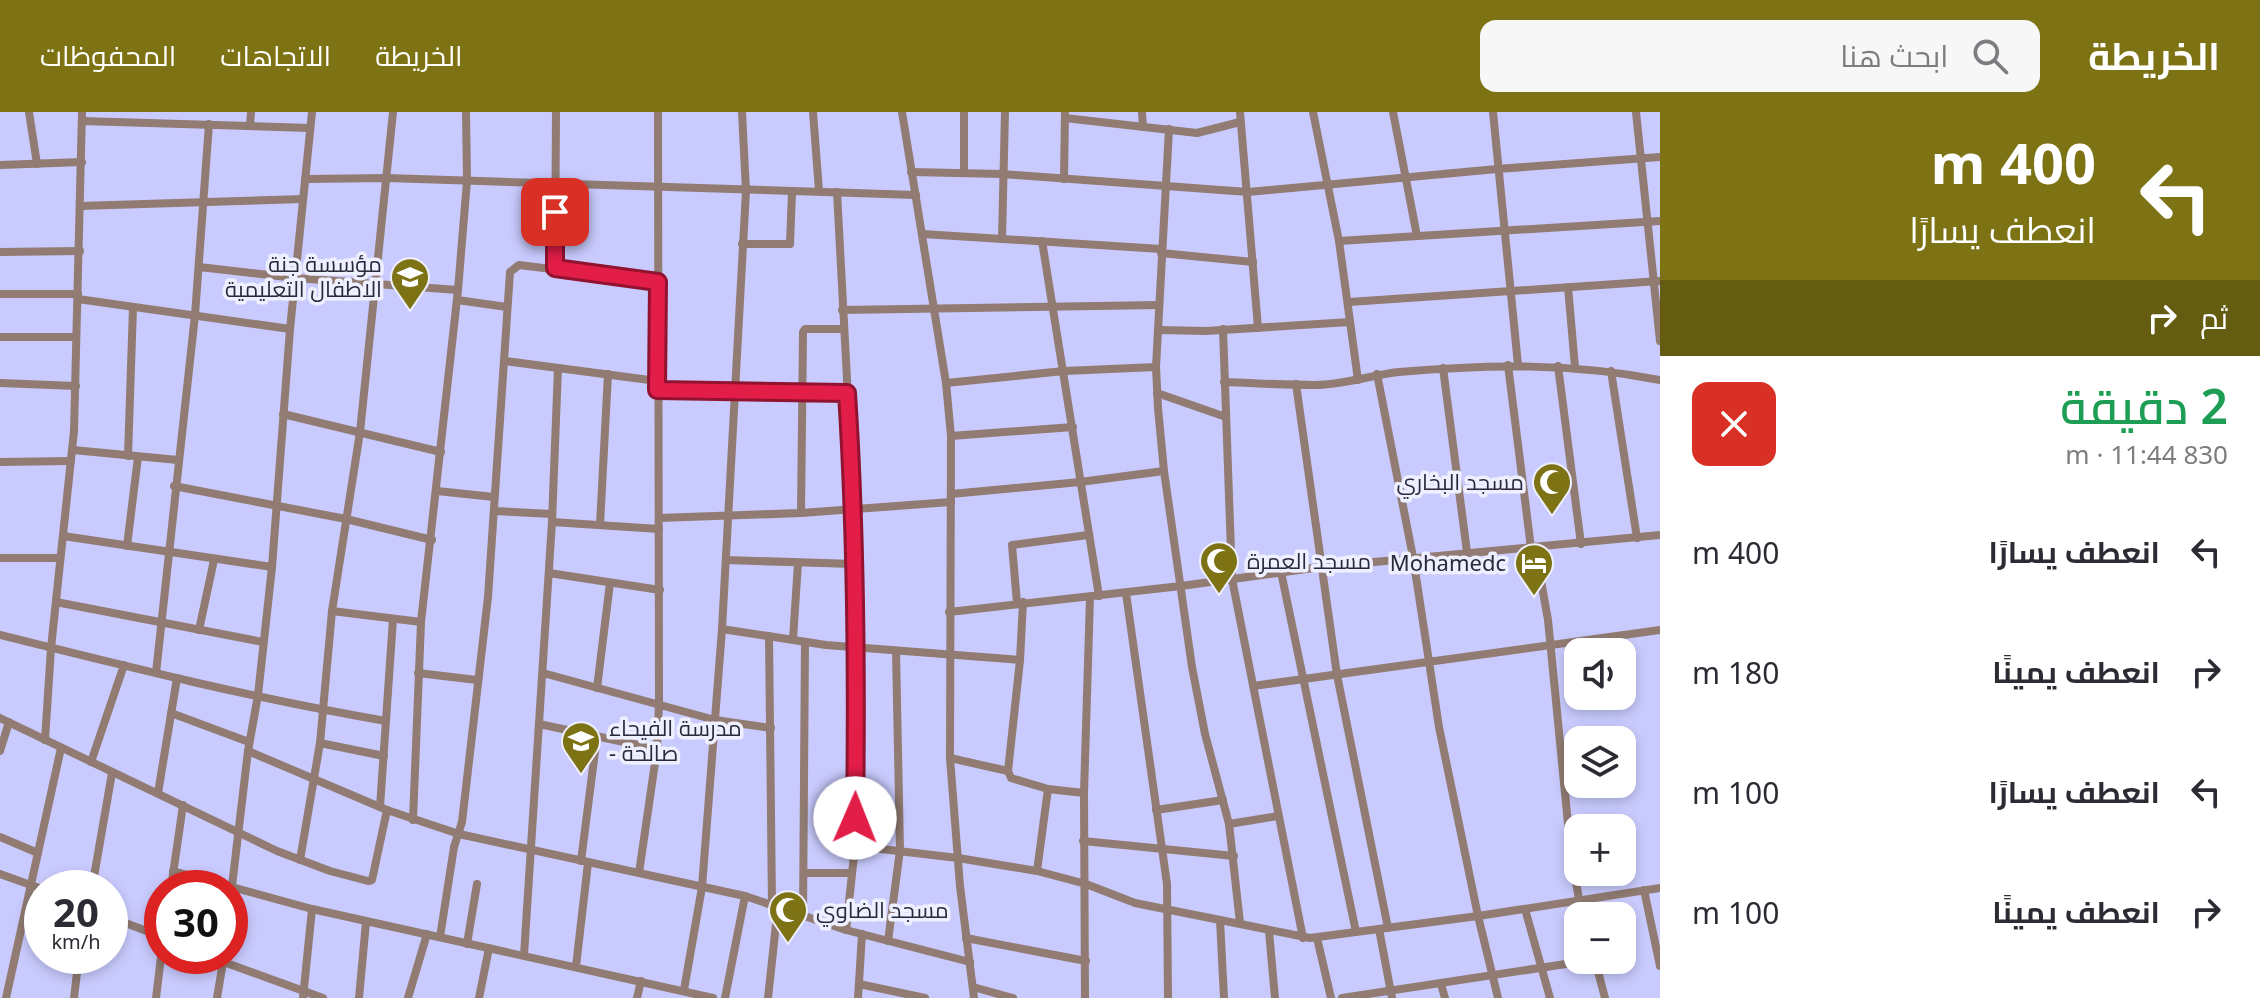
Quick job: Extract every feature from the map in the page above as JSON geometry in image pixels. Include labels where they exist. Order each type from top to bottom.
[{"type":"street","points":[[29,112],[37,164]]},
{"type":"street","points":[[130,112],[130,122]]},
{"type":"street","points":[[191,124],[192,112]]},
{"type":"street","points":[[250,125],[251,112]]},
{"type":"street","points":[[234,870],[272,567],[290,329],[312,112]]},
{"type":"street","points":[[300,860],[320,743],[332,611],[360,432],[393,112]]},
{"type":"street","points":[[413,820],[421,622],[458,290],[467,181],[466,112]]},
{"type":"street","points":[[555,268],[556,112]]},
{"type":"street","points":[[639,873],[657,749],[659,704],[658,112]]},
{"type":"street","points":[[684,990],[702,887],[722,629],[746,191],[742,112]]},
{"type":"street","points":[[813,112],[819,191]]},
{"type":"street","points":[[902,112],[946,383],[951,436],[950,758],[974,998]]},
{"type":"street","points":[[964,112],[964,172]]},
{"type":"street","points":[[1002,239],[1005,112]]},
{"type":"street","points":[[1142,112],[1143,127]]},
{"type":"street","points":[[1313,112],[1339,241],[1358,380]]},
{"type":"street","points":[[1393,112],[1417,236]]},
{"type":"street","points":[[1493,112],[1511,292],[1513,365],[1533,548],[1548,620],[1578,901]]},
{"type":"street","points":[[1636,112],[1647,222],[1657,281],[1660,341]]},
{"type":"street","points":[[1064,179],[1065,115],[1197,133],[1240,117],[1258,328]]},
{"type":"street","points":[[45,740],[51,648],[73,450],[82,116],[130,122],[310,128]]},
{"type":"street","points":[[156,673],[195,315],[209,124]]},
{"type":"street","points":[[1169,129],[1161,251],[1157,393],[1164,471],[1192,667],[1205,734],[1229,824],[1240,923]]},
{"type":"street","points":[[911,172],[1002,174],[1248,192],[1660,157]]},
{"type":"street","points":[[0,165],[82,162]]},
{"type":"street","points":[[305,179],[387,178],[916,195]]},
{"type":"street","points":[[742,244],[790,244],[792,192]]},
{"type":"street","points":[[837,192],[854,510],[857,648],[855,846],[846,930]]},
{"type":"street","points":[[80,206],[303,199]]},
{"type":"street","points":[[1339,241],[1660,221]]},
{"type":"street","points":[[923,234],[1161,251],[1253,262]]},
{"type":"street","points":[[1042,241],[1073,427],[1094,596],[1084,793],[1085,998]]},
{"type":"street","points":[[0,252],[80,251]]},
{"type":"street","points":[[440,937],[454,847],[459,834],[486,618],[510,272],[514,266],[555,268],[658,282]]},
{"type":"street","points":[[199,267],[295,278],[458,290]]},
{"type":"street","points":[[1349,302],[1657,281]]},
{"type":"street","points":[[1568,287],[1575,367]]},
{"type":"street","points":[[0,294],[78,296],[133,307],[290,329]]},
{"type":"street","points":[[457,300],[507,307]]},
{"type":"street","points":[[842,310],[1159,305]]},
{"type":"street","points":[[127,546],[133,456],[133,307]]},
{"type":"street","points":[[1158,330],[1350,322]]},
{"type":"street","points":[[801,513],[804,330],[843,329]]},
{"type":"street","points":[[1223,329],[1232,579],[1303,938]]},
{"type":"street","points":[[0,337],[76,337]]},
{"type":"street","points":[[505,361],[608,374],[657,385],[847,393]]},
{"type":"street","points":[[1224,382],[1316,385],[1358,380],[1377,374],[1513,365],[1575,367],[1660,380]]},
{"type":"street","points":[[1558,366],[1581,544]]},
{"type":"street","points":[[946,383],[1064,371],[1156,367]]},
{"type":"street","points":[[524,955],[549,573],[558,368]]},
{"type":"street","points":[[1443,368],[1467,552]]},
{"type":"street","points":[[1611,371],[1637,538]]},
{"type":"street","points":[[600,525],[608,374]]},
{"type":"street","points":[[1377,374],[1413,557],[1439,727],[1498,998]]},
{"type":"street","points":[[0,383],[76,386]]},
{"type":"street","points":[[1296,384],[1337,675],[1392,995]]},
{"type":"street","points":[[1157,393],[1226,417]]},
{"type":"street","points":[[283,414],[441,452]]},
{"type":"street","points":[[951,436],[1073,427]]},
{"type":"street","points":[[73,450],[178,460]]},
{"type":"street","points":[[0,462],[71,461]]},
{"type":"street","points":[[659,518],[854,510],[1164,471]]},
{"type":"street","points":[[174,486],[276,504],[432,540]]},
{"type":"street","points":[[437,491],[494,497]]},
{"type":"street","points":[[494,511],[600,525],[659,529]]},
{"type":"street","points":[[1084,793],[1048,789],[1011,778],[1008,771],[1020,660],[1020,602],[1012,545],[1088,535]]},
{"type":"street","points":[[949,612],[1413,557],[1660,535]]},
{"type":"street","points":[[63,536],[272,567]]},
{"type":"street","points":[[0,558],[60,558]]},
{"type":"street","points":[[199,630],[214,560]]},
{"type":"street","points":[[726,560],[854,564]]},
{"type":"street","points":[[793,639],[798,563]]},
{"type":"street","points":[[1281,572],[1356,932]]},
{"type":"street","points":[[549,573],[660,590]]},
{"type":"street","points":[[597,688],[610,583]]},
{"type":"street","points":[[1126,593],[1162,850],[1168,911],[1168,998]]},
{"type":"street","points":[[56,602],[263,642]]},
{"type":"street","points":[[332,611],[421,622]]},
{"type":"street","points":[[0,751],[5,720],[300,860],[371,881],[384,809],[384,756],[393,619]]},
{"type":"street","points":[[722,629],[857,648],[1020,660]]},
{"type":"street","points":[[1253,686],[1660,630]]},
{"type":"street","points":[[0,635],[177,678],[386,721]]},
{"type":"street","points":[[768,998],[775,905],[769,636]]},
{"type":"street","points":[[803,917],[805,642]]},
{"type":"street","points":[[888,941],[900,850],[896,651]]},
{"type":"street","points":[[91,762],[124,665]]},
{"type":"street","points":[[418,673],[477,680]]},
{"type":"street","points":[[543,673],[715,720],[771,728]]},
{"type":"street","points":[[158,793],[177,678]]},
{"type":"street","points":[[171,713],[413,820],[530,851],[745,896],[846,930],[970,962]]},
{"type":"street","points":[[539,724],[657,749]]},
{"type":"street","points":[[576,966],[597,736]]},
{"type":"street","points":[[320,743],[384,756]]},
{"type":"street","points":[[34,870],[61,748]]},
{"type":"street","points":[[950,758],[1008,771]]},
{"type":"street","points":[[95,870],[112,773]]},
{"type":"street","points":[[1037,871],[1048,789]]},
{"type":"street","points":[[1156,810],[1223,800]]},
{"type":"street","points":[[173,870],[183,805]]},
{"type":"street","points":[[1229,824],[1278,816]]},
{"type":"street","points":[[0,837],[38,853]]},
{"type":"street","points":[[1083,841],[1234,856]]},
{"type":"street","points":[[855,846],[1037,871],[1086,884],[1122,900],[1303,938],[1478,916],[1660,888]]},
{"type":"street","points":[[805,873],[851,873]]},
{"type":"street","points":[[0,874],[24,883]]},
{"type":"street","points":[[467,944],[477,884]]},
{"type":"street","points":[[1644,890],[1660,966]]},
{"type":"street","points":[[248,891],[366,922],[713,998]]},
{"type":"street","points":[[725,998],[745,896]]},
{"type":"street","points":[[303,995],[312,909]]},
{"type":"street","points":[[1525,909],[1550,998]]},
{"type":"street","points":[[6,998],[24,913]]},
{"type":"street","points":[[1220,920],[1224,998]]},
{"type":"street","points":[[359,998],[366,922]]},
{"type":"street","points":[[1269,931],[1275,998]]},
{"type":"street","points":[[408,998],[427,934]]},
{"type":"street","points":[[858,998],[862,934]]},
{"type":"street","points":[[966,938],[1086,961]]},
{"type":"street","points":[[1317,938],[1331,998]]},
{"type":"street","points":[[479,998],[489,948]]},
{"type":"street","points":[[1342,998],[1392,995],[1564,965]]},
{"type":"street","points":[[248,972],[303,995],[323,998]]},
{"type":"street","points":[[74,998],[77,974]]},
{"type":"street","points":[[156,998],[159,974]]},
{"type":"street","points":[[217,998],[221,974]]},
{"type":"street","points":[[1598,974],[1605,998]]},
{"type":"street","points":[[637,998],[641,981]]},
{"type":"street","points":[[859,984],[925,998]]},
{"type":"street","points":[[1441,984],[1445,998]]},
{"type":"street","points":[[973,987],[1013,998]]},
{"type":"place","name":"مؤسسة جنة الاطفال التعليمية","points":[[410,311]]},
{"type":"place","name":"مسجد البخاري","points":[[1552,516]]},
{"type":"place","name":"مسجد العمرة","points":[[1219,595]]},
{"type":"place","name":"Mohamedc","points":[[1534,597]]},
{"type":"place","name":"مدرسة الفيحاء - صالحة","points":[[581,775]]},
{"type":"place","name":"مسجد الضاوي","points":[[788,944]]},
{"type":"route","points":[[555,212],[555,268],[658,282],[657,390],[847,393],[854,510],[857,648],[855,818]]}]
